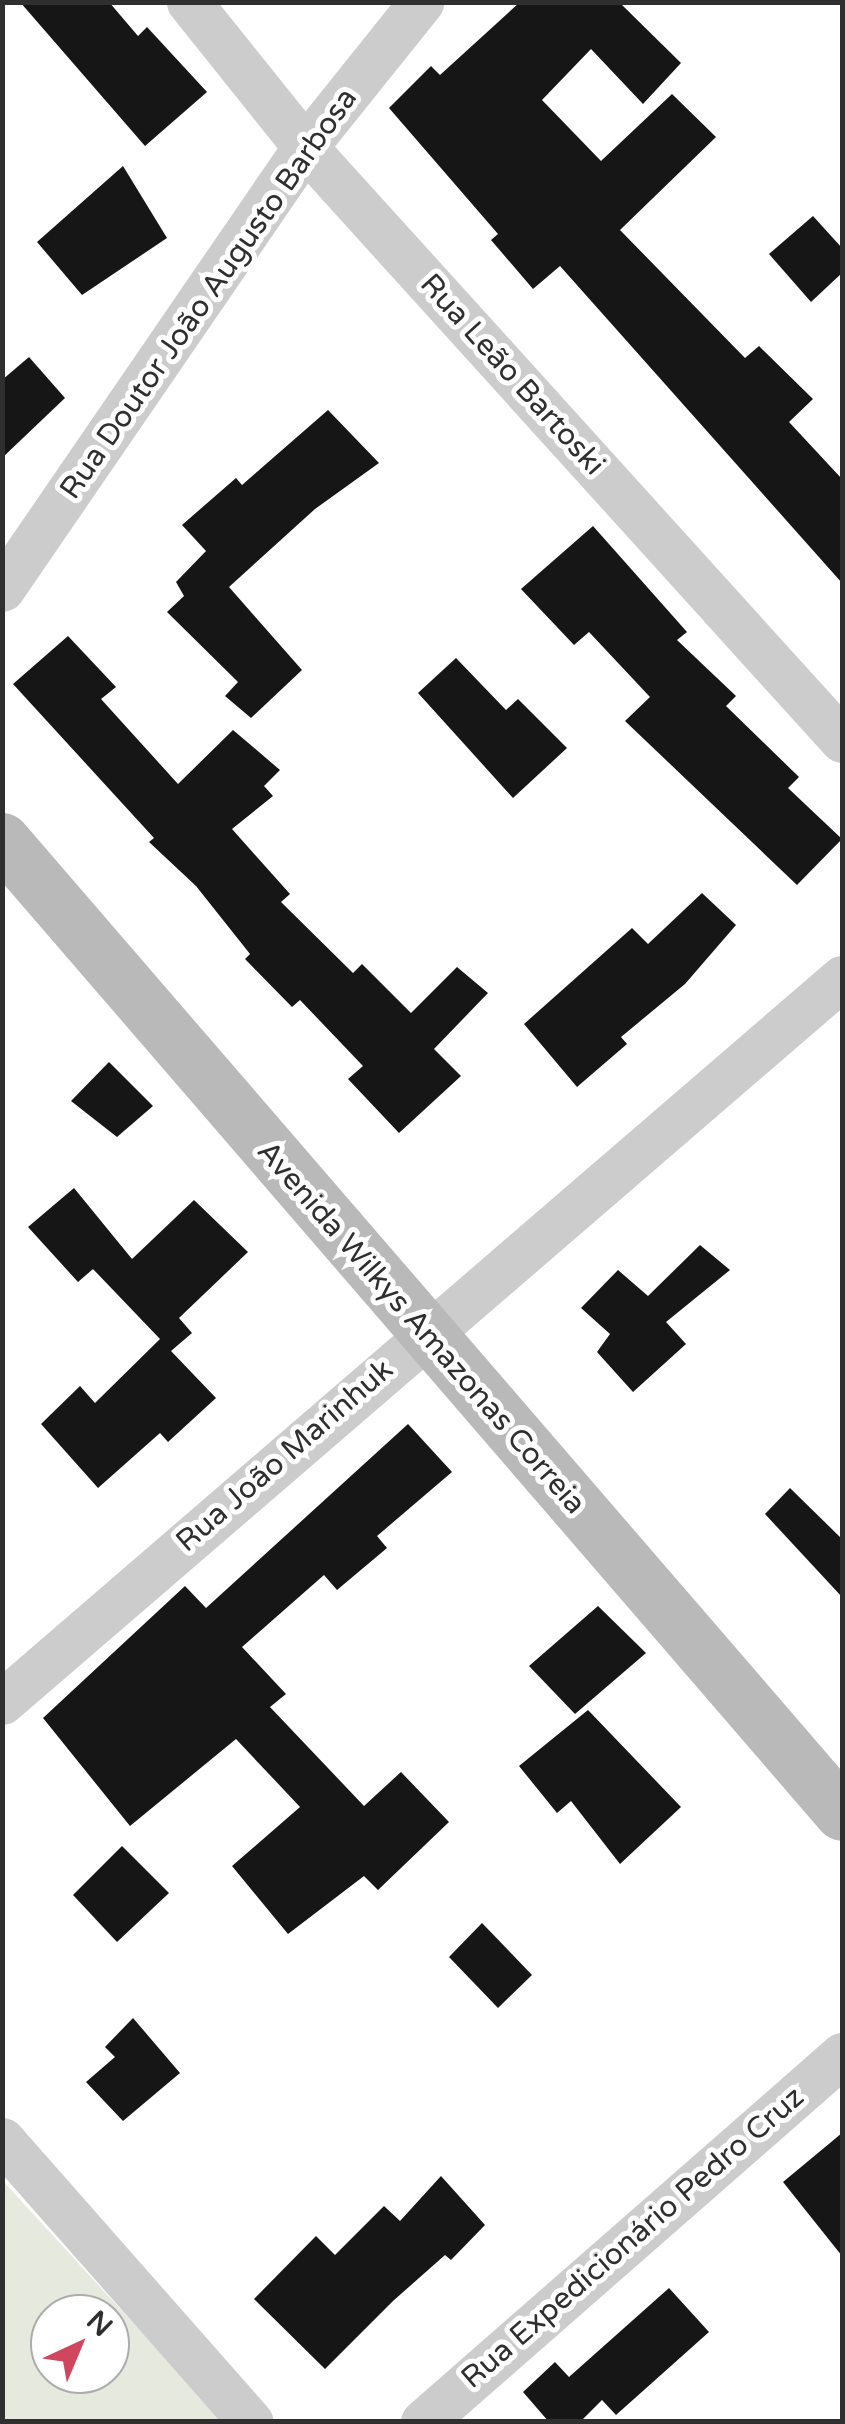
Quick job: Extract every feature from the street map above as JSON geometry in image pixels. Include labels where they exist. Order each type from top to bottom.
[{"type":"street","name":"Rua Leão Bartoski","points":[[189,2],[305,147],[842,740]]},
{"type":"street","name":"Rua Doutor João Augusto Barbosa","points":[[2,589],[305,147],[421,2]]},
{"type":"street","name":"Avenida Wilkys Amazonas Correia","points":[[2,840],[842,1813]]},
{"type":"street","name":"Rua João Marinhuk","points":[[2,1702],[842,978]]},
{"type":"street","name":"Rua Expedicionário Pedro Cruz","points":[[423,2422],[842,2055]]},
{"type":"street","points":[[2,2140],[251,2422]]},
{"type":"shaded area","points":[[3,2181],[107,2294],[30,2294],[30,2394],[130,2394],[130,2320],[223,2421],[3,2421]]},
{"type":"building","points":[[20,2],[109,2],[138,36],[147,27],[207,92],[145,146]]},
{"type":"building","points":[[520,2],[619,2],[681,63],[643,104],[591,49],[542,100],[601,161],[672,94],[716,137],[620,230],[745,358],[759,346],[813,399],[789,422],[842,479],[842,583],[560,266],[533,289],[491,240],[498,234],[389,108],[431,66],[440,75]]},
{"type":"building","points":[[123,166],[167,238],[82,295],[37,242]]},
{"type":"building","points":[[813,216],[842,248],[842,273],[811,302],[769,254]]},
{"type":"building","points":[[29,357],[65,398],[2,458],[2,380]]},
{"type":"building","points":[[328,410],[379,463],[315,509],[229,587],[302,670],[251,718],[225,696],[238,682],[167,612],[184,596],[176,582],[206,551],[182,525],[236,478],[242,485]]},
{"type":"building","points":[[593,526],[687,632],[677,640],[736,696],[726,706],[799,777],[788,788],[842,839],[797,885],[625,721],[650,697],[589,632],[574,645],[521,589]]},
{"type":"building","points":[[68,636],[116,687],[101,699],[178,784],[233,730],[280,770],[264,786],[273,796],[232,829],[290,894],[281,902],[353,973],[362,964],[411,1013],[457,967],[488,993],[434,1049],[461,1076],[399,1133],[348,1079],[363,1066],[300,1000],[292,1007],[245,959],[250,954],[196,886],[149,842],[154,838],[13,684]]},
{"type":"building","points":[[456,658],[506,710],[518,699],[567,748],[513,798],[418,693]]},
{"type":"building","points":[[702,893],[736,925],[685,984],[621,1037],[627,1044],[577,1087],[524,1024],[632,928],[648,944]]},
{"type":"building","points":[[109,1062],[153,1106],[117,1137],[71,1101]]},
{"type":"building","points":[[74,1188],[132,1259],[194,1200],[248,1252],[179,1318],[192,1333],[171,1351],[216,1398],[168,1442],[160,1433],[98,1488],[41,1424],[80,1386],[95,1403],[160,1339],[93,1269],[78,1282],[28,1227]]},
{"type":"building","points":[[700,1245],[730,1270],[666,1322],[686,1344],[633,1392],[597,1352],[610,1334],[581,1308],[618,1270],[648,1296]]},
{"type":"building","points":[[408,1424],[452,1472],[377,1536],[387,1548],[337,1590],[324,1575],[242,1647],[286,1694],[270,1707],[364,1806],[401,1772],[449,1822],[378,1890],[364,1876],[288,1934],[232,1866],[300,1807],[236,1739],[130,1826],[43,1718],[185,1586],[206,1608]]},
{"type":"building","points":[[790,1488],[842,1539],[842,1597],[765,1514]]},
{"type":"building","points":[[598,1606],[646,1653],[575,1714],[529,1666]]},
{"type":"building","points":[[588,1710],[681,1807],[620,1864],[571,1801],[557,1813],[519,1766]]},
{"type":"building","points":[[122,1846],[169,1893],[117,1942],[73,1895]]},
{"type":"building","points":[[482,1923],[532,1975],[498,2008],[449,1957]]},
{"type":"building","points":[[133,2018],[180,2073],[123,2121],[86,2082],[115,2057],[105,2047]]},
{"type":"building","points":[[842,2133],[842,2256],[783,2182]]},
{"type":"building","points":[[441,2176],[485,2225],[451,2260],[445,2255],[393,2301],[325,2369],[254,2299],[316,2236],[335,2255],[384,2206],[400,2221]]},
{"type":"building","points":[[669,2288],[709,2332],[616,2415],[602,2400],[580,2422],[549,2422],[523,2392],[555,2362],[569,2377]]}]
